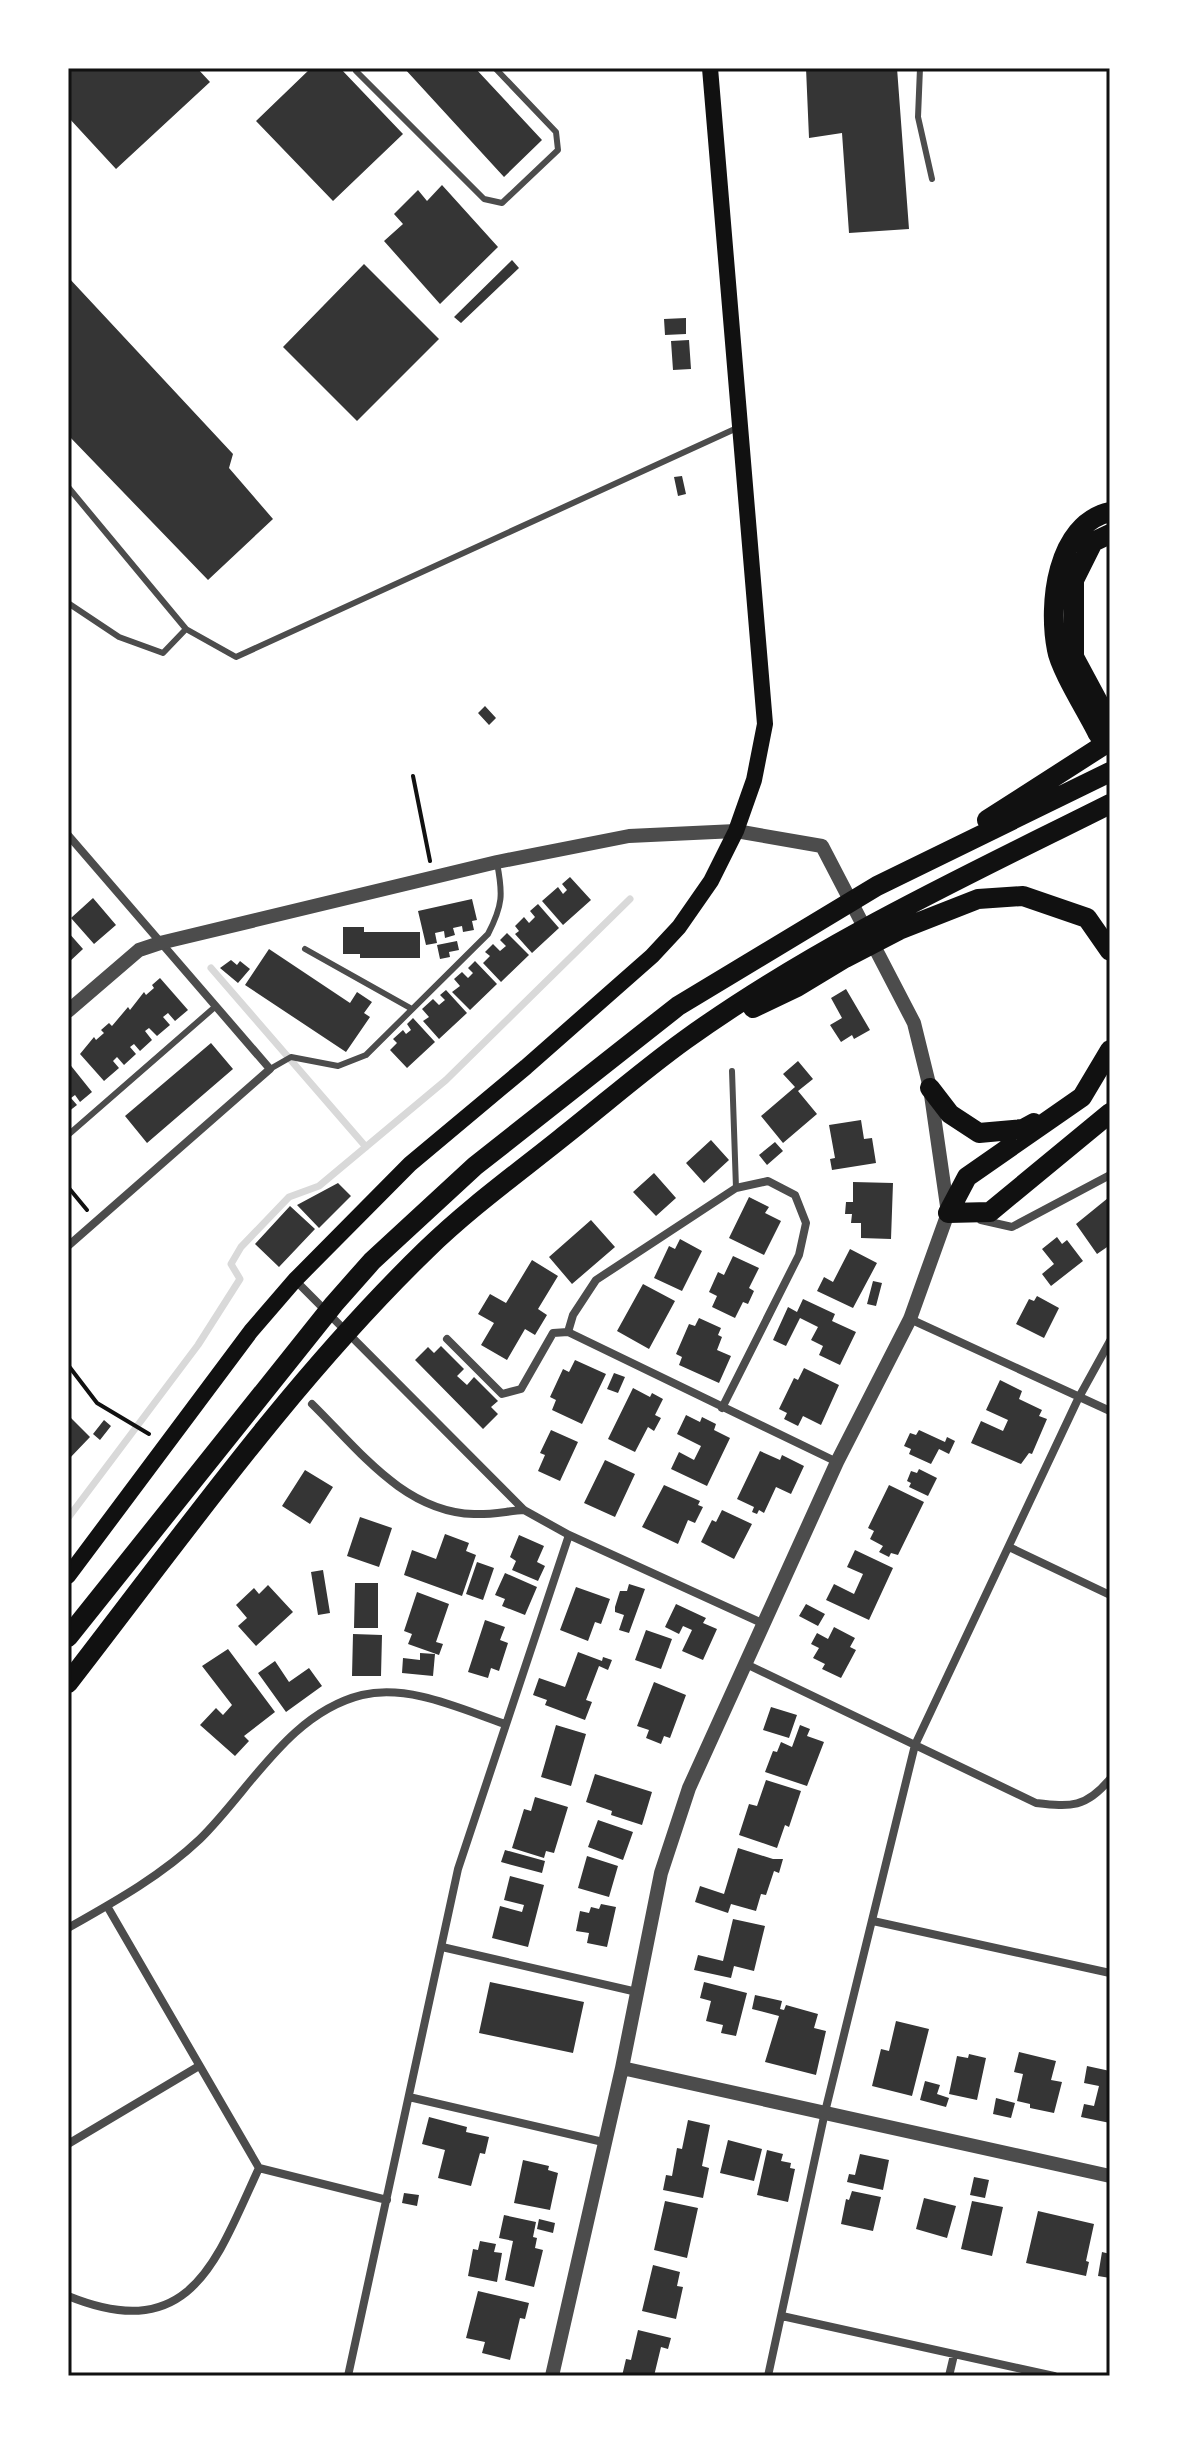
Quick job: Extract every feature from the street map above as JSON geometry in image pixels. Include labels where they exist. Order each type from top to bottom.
[{"type":"main road","points":[[68,1576],[165,1443],[251,1331],[295,1280],[410,1164],[652,956],[679,927],[711,881],[736,831],[754,780],[765,724],[710,68]]},
{"type":"main road","points":[[1106,733],[1057,652],[1057,574],[1077,530],[1103,513],[1110,512]]},
{"type":"main road","points":[[1106,733],[1074,657],[1074,580],[1093,542],[1110,534]]},
{"type":"main road","points":[[68,1637],[334,1304],[372,1261],[475,1166],[678,1006],[1055,778],[1106,733]]},
{"type":"main road","points":[[877,886],[1110,772]]},
{"type":"main road","points":[[68,1683],[252,1445],[355,1324],[439,1238],[498,1188],[685,1040],[1110,804]]},
{"type":"main road","points":[[896,922],[978,899],[1023,896],[1087,918],[1110,951]]},
{"type":"main road","points":[[930,1088],[950,1114],[979,1133],[1023,1129],[1082,1097],[1110,1050]]},
{"type":"main road","points":[[1110,1077],[967,1177],[948,1213],[990,1212],[1110,1113]]},
{"type":"street","points":[[68,1011],[139,950],[160,943],[497,862],[629,836],[736,831],[822,846],[914,1023],[930,1088],[948,1213],[910,1319],[837,1462],[689,1788],[661,1873],[622,2068],[552,2376]]},
{"type":"street","points":[[68,835],[270,1069],[68,1246]]},
{"type":"street","points":[[948,1213],[1012,1227],[1110,1175]]},
{"type":"street","points":[[568,1332],[573,1315],[596,1280],[736,1188],[768,1181],[795,1195],[806,1223],[799,1255],[722,1408]]},
{"type":"street","points":[[295,1280],[524,1510],[569,1535],[764,1624]]},
{"type":"street","points":[[910,1319],[1078,1399],[1110,1411]]},
{"type":"street","points":[[447,1339],[502,1394],[521,1389],[553,1333],[568,1332],[837,1462]]},
{"type":"street","points":[[768,2376],[825,2112],[915,1745],[1078,1399],[1110,1341]]},
{"type":"street","points":[[312,1404],[396,1486],[427,1505],[473,1514],[524,1510]]},
{"type":"street","points":[[348,2376],[458,1869],[569,1535]]},
{"type":"street","points":[[1009,1547],[1110,1595]]},
{"type":"street","points":[[746,1664],[1036,1803],[1069,1807],[1096,1795],[1110,1779]]},
{"type":"street","points":[[68,1928],[160,1873],[200,1839],[285,1744],[322,1711],[363,1695],[402,1693],[438,1701],[505,1724]]},
{"type":"street","points":[[107,1906],[259,2168],[387,2200]]},
{"type":"street","points":[[873,1921],[1110,1973]]},
{"type":"street","points":[[442,1947],[637,1992]]},
{"type":"street","points":[[68,2144],[199,2066]]},
{"type":"street","points":[[622,2068],[1110,2176]]},
{"type":"street","points":[[409,2097],[603,2142]]},
{"type":"street","points":[[68,2296],[92,2306],[139,2313],[172,2303],[201,2280],[218,2256],[259,2168]]},
{"type":"street","points":[[782,2316],[1054,2376]]},
{"type":"street","points":[[949,2376],[954,2355]]},
{"type":"lane","points":[[356,71],[484,199],[502,203],[558,150],[556,132],[495,68]]},
{"type":"lane","points":[[920,68],[918,117],[932,179]]},
{"type":"lane","points":[[68,487],[186,629],[236,657],[738,428]]},
{"type":"lane","points":[[68,603],[119,637],[163,653],[186,629]]},
{"type":"lane","points":[[270,1069],[291,1057],[338,1066],[366,1055],[488,934],[500,912],[502,890],[497,862]]},
{"type":"lane","points":[[305,949],[412,1009]]},
{"type":"lane","points":[[68,1135],[216,1006]]},
{"type":"lane","points":[[732,1071],[736,1188]]},
{"type":"path","points":[[413,776],[435,879]]},
{"type":"path","points":[[68,1187],[96,1221]]},
{"type":"path","points":[[68,1365],[97,1403],[165,1443]]},
{"type":"building","points":[[68,68],[197,68],[210,82],[116,169],[68,117]]},
{"type":"building","points":[[311,68],[340,68],[403,134],[333,201],[256,121]]},
{"type":"building","points":[[404,68],[475,68],[542,140],[504,177]]},
{"type":"building","points":[[806,68],[897,68],[909,229],[849,233],[842,133],[809,138]]},
{"type":"building","points":[[442,185],[498,247],[440,304],[384,241],[403,224],[394,214],[418,190],[427,201]]},
{"type":"building","points":[[512,260],[519,268],[461,323],[454,317]]},
{"type":"building","points":[[364,264],[439,339],[357,421],[283,347]]},
{"type":"building","points":[[68,277],[233,454],[229,468],[273,519],[208,580],[68,435]]},
{"type":"building","points":[[686,318],[686,334],[665,335],[664,319]]},
{"type":"building","points":[[689,340],[691,369],[673,370],[671,341]]},
{"type":"building","points":[[682,476],[686,494],[678,496],[674,477]]},
{"type":"building","points":[[485,706],[496,718],[489,725],[478,713]]},
{"type":"building","points":[[570,877],[591,900],[563,925],[542,901],[558,887],[563,894],[567,890],[562,884]]},
{"type":"building","points":[[93,898],[116,925],[94,944],[71,918]]},
{"type":"building","points":[[472,899],[477,920],[472,921],[474,930],[463,932],[462,926],[453,928],[455,935],[445,938],[444,931],[435,933],[437,943],[426,945],[418,911]]},
{"type":"building","points":[[538,904],[559,928],[532,953],[515,934],[519,931],[515,926],[524,917],[529,923],[535,917],[530,911]]},
{"type":"building","points":[[343,927],[364,927],[364,932],[420,932],[420,958],[360,958],[360,954],[343,954]]},
{"type":"building","points":[[68,932],[83,949],[68,963]]},
{"type":"building","points":[[507,933],[529,955],[501,982],[483,963],[490,956],[485,952],[493,944],[500,951],[506,946],[500,940]]},
{"type":"building","points":[[457,941],[459,950],[449,952],[450,957],[440,959],[437,945]]},
{"type":"building","points":[[269,949],[350,1003],[357,992],[372,1002],[364,1013],[370,1017],[346,1052],[245,985]]},
{"type":"building","points":[[231,960],[237,965],[240,961],[250,969],[238,983],[220,968]]},
{"type":"building","points":[[475,961],[497,984],[470,1010],[452,992],[460,986],[454,979],[462,972],[468,978],[473,973],[468,968]]},
{"type":"building","points":[[160,978],[188,1010],[175,1021],[168,1013],[163,1017],[170,1025],[157,1036],[149,1028],[145,1031],[152,1040],[140,1051],[134,1044],[130,1047],[136,1054],[124,1065],[117,1057],[113,1061],[119,1068],[104,1081],[80,1054],[94,1037],[96,1040],[104,1033],[101,1030],[109,1023],[112,1026],[144,992],[146,995],[154,988],[152,985]]},
{"type":"building","points":[[846,989],[870,1030],[841,1042],[830,1025],[842,1018],[831,998]]},
{"type":"building","points":[[446,990],[467,1013],[439,1039],[423,1021],[429,1017],[422,1009],[433,999],[439,1005],[445,1000],[440,995]]},
{"type":"building","points":[[413,1018],[435,1042],[407,1068],[390,1050],[397,1043],[393,1039],[403,1030],[406,1034],[411,1030],[407,1024]]},
{"type":"building","points":[[211,1043],[233,1069],[147,1143],[125,1116]]},
{"type":"building","points":[[798,1061],[813,1079],[798,1091],[817,1114],[783,1143],[761,1116],[795,1087],[783,1074]]},
{"type":"building","points":[[68,1062],[92,1092],[80,1102],[75,1095],[71,1098],[77,1105],[68,1112]]},
{"type":"building","points":[[861,1120],[864,1139],[872,1138],[876,1163],[832,1170],[830,1159],[835,1158],[829,1125]]},
{"type":"building","points":[[711,1140],[729,1160],[704,1183],[686,1163]]},
{"type":"building","points":[[775,1142],[783,1151],[767,1165],[759,1155]]},
{"type":"building","points":[[654,1173],[676,1198],[656,1216],[633,1192]]},
{"type":"building","points":[[853,1182],[893,1183],[891,1239],[861,1238],[861,1223],[851,1223],[852,1214],[845,1214],[846,1202],[853,1202]]},
{"type":"building","points":[[338,1183],[351,1196],[319,1228],[297,1205]]},
{"type":"building","points":[[749,1197],[769,1207],[765,1213],[781,1221],[764,1255],[729,1238]]},
{"type":"building","points":[[1108,1198],[1110,1245],[1097,1254],[1076,1224]]},
{"type":"building","points":[[290,1206],[315,1229],[279,1267],[255,1244]]},
{"type":"building","points":[[591,1220],[615,1247],[572,1284],[549,1257]]},
{"type":"building","points":[[1057,1237],[1062,1244],[1067,1240],[1083,1261],[1051,1286],[1042,1274],[1054,1264],[1042,1249]]},
{"type":"building","points":[[680,1239],[702,1251],[682,1291],[654,1278],[669,1246],[675,1249]]},
{"type":"building","points":[[850,1249],[877,1263],[853,1308],[817,1291],[824,1277],[833,1282]]},
{"type":"building","points":[[733,1256],[759,1268],[749,1288],[754,1291],[748,1304],[743,1302],[735,1318],[712,1307],[717,1296],[709,1292],[718,1272],[724,1275]]},
{"type":"building","points":[[532,1260],[558,1276],[538,1309],[547,1315],[535,1335],[525,1329],[507,1360],[481,1345],[494,1323],[478,1314],[490,1294],[506,1303]]},
{"type":"building","points":[[873,1281],[882,1283],[876,1306],[867,1304]]},
{"type":"building","points":[[643,1284],[675,1301],[649,1349],[617,1331]]},
{"type":"building","points":[[1037,1296],[1059,1308],[1044,1338],[1016,1324],[1029,1299],[1034,1301]]},
{"type":"building","points":[[803,1299],[835,1314],[832,1321],[856,1332],[840,1365],[819,1355],[823,1346],[811,1340],[818,1327],[800,1318],[786,1346],[773,1340],[788,1307],[797,1312]]},
{"type":"building","points":[[699,1318],[721,1328],[718,1335],[722,1337],[717,1350],[731,1356],[719,1383],[679,1365],[682,1357],[676,1354],[689,1324],[695,1326]]},
{"type":"building","points":[[441,1346],[464,1369],[457,1376],[467,1385],[474,1377],[498,1401],[491,1407],[498,1414],[483,1429],[415,1360],[428,1347],[434,1353]]},
{"type":"building","points":[[575,1360],[606,1374],[582,1424],[552,1410],[556,1400],[550,1397],[563,1369],[569,1372]]},
{"type":"building","points":[[804,1368],[839,1385],[821,1425],[803,1416],[798,1426],[784,1419],[787,1413],[779,1409],[794,1378],[798,1380]]},
{"type":"building","points":[[614,1373],[625,1377],[618,1393],[607,1389]]},
{"type":"building","points":[[1000,1380],[1022,1391],[1019,1399],[1042,1410],[1039,1416],[1047,1419],[1032,1454],[1029,1453],[1021,1464],[971,1443],[981,1421],[1003,1431],[1008,1420],[986,1410]]},
{"type":"building","points":[[633,1388],[650,1397],[652,1393],[663,1399],[655,1415],[661,1418],[654,1431],[648,1427],[635,1452],[608,1439]]},
{"type":"building","points":[[68,1415],[90,1437],[68,1460]]},
{"type":"building","points":[[686,1415],[700,1422],[702,1417],[716,1424],[714,1430],[730,1438],[707,1486],[671,1469],[679,1452],[694,1460],[701,1446],[677,1434]]},
{"type":"building","points":[[104,1420],[111,1426],[100,1440],[93,1434]]},
{"type":"building","points":[[551,1430],[578,1442],[560,1481],[538,1471],[545,1455],[540,1453]]},
{"type":"building","points":[[919,1430],[945,1442],[947,1437],[955,1441],[949,1454],[939,1449],[931,1464],[909,1454],[911,1449],[904,1446],[910,1433],[916,1435]]},
{"type":"building","points":[[760,1451],[780,1460],[782,1455],[804,1466],[791,1494],[776,1487],[764,1513],[759,1510],[757,1514],[752,1512],[754,1507],[737,1499]]},
{"type":"building","points":[[605,1460],[635,1474],[615,1517],[584,1503]]},
{"type":"building","points":[[919,1469],[937,1478],[928,1496],[909,1487],[911,1483],[907,1481],[911,1471],[917,1473]]},
{"type":"building","points":[[305,1470],[333,1487],[310,1524],[282,1506]]},
{"type":"building","points":[[664,1485],[700,1501],[698,1505],[703,1507],[695,1523],[688,1520],[678,1544],[642,1527]]},
{"type":"building","points":[[889,1485],[924,1502],[898,1555],[891,1553],[889,1557],[879,1552],[883,1546],[870,1539],[874,1531],[868,1528]]},
{"type":"building","points":[[722,1510],[752,1524],[734,1559],[701,1542],[712,1520],[716,1522]]},
{"type":"building","points":[[360,1517],[392,1528],[379,1567],[347,1556]]},
{"type":"building","points":[[445,1534],[469,1543],[466,1551],[476,1555],[462,1596],[404,1575],[412,1550],[436,1559]]},
{"type":"building","points":[[519,1535],[544,1546],[537,1562],[545,1566],[538,1581],[512,1570],[516,1561],[510,1557]]},
{"type":"building","points":[[855,1550],[893,1568],[869,1620],[826,1600],[834,1584],[854,1594],[863,1574],[847,1567]]},
{"type":"building","points":[[477,1562],[494,1568],[483,1600],[466,1594]]},
{"type":"building","points":[[323,1570],[330,1613],[318,1615],[311,1572]]},
{"type":"building","points":[[505,1573],[537,1587],[525,1615],[502,1606],[505,1599],[495,1595]]},
{"type":"building","points":[[355,1583],[378,1583],[378,1628],[354,1628]]},
{"type":"building","points":[[629,1584],[645,1589],[629,1633],[619,1630],[624,1615],[615,1612],[615,1607],[620,1591],[627,1591]]},
{"type":"building","points":[[268,1585],[293,1612],[256,1646],[238,1626],[247,1618],[236,1605],[254,1588],[259,1594]]},
{"type":"building","points":[[576,1587],[610,1599],[601,1624],[595,1622],[588,1641],[560,1630]]},
{"type":"building","points":[[417,1592],[449,1604],[436,1642],[443,1644],[439,1655],[408,1644],[412,1634],[404,1631]]},
{"type":"building","points":[[676,1604],[706,1618],[703,1623],[717,1629],[703,1660],[682,1651],[692,1630],[683,1626],[679,1634],[665,1627]]},
{"type":"building","points":[[806,1604],[825,1614],[818,1626],[799,1616]]},
{"type":"building","points":[[485,1620],[505,1627],[500,1640],[508,1643],[499,1671],[491,1668],[488,1678],[468,1672]]},
{"type":"building","points":[[834,1627],[855,1638],[850,1647],[856,1650],[841,1678],[822,1669],[825,1664],[813,1658],[819,1648],[811,1644],[817,1633],[828,1639]]},
{"type":"building","points":[[646,1630],[672,1639],[661,1669],[635,1660]]},
{"type":"building","points":[[353,1634],[382,1635],[381,1676],[352,1676]]},
{"type":"building","points":[[228,1649],[275,1712],[244,1736],[249,1741],[235,1756],[200,1725],[216,1708],[223,1715],[232,1705],[202,1666]]},
{"type":"building","points":[[578,1652],[602,1661],[603,1657],[612,1660],[608,1670],[599,1666],[586,1700],[592,1702],[585,1720],[545,1705],[547,1700],[533,1695],[539,1678],[565,1687]]},
{"type":"building","points":[[420,1653],[435,1654],[433,1676],[402,1673],[403,1658],[420,1660]]},
{"type":"building","points":[[275,1661],[289,1682],[309,1668],[322,1686],[286,1712],[258,1673]]},
{"type":"building","points":[[654,1682],[686,1695],[670,1738],[664,1736],[661,1744],[646,1738],[649,1730],[637,1726]]},
{"type":"building","points":[[771,1707],[797,1715],[789,1738],[763,1730]]},
{"type":"building","points":[[556,1725],[586,1734],[571,1786],[541,1777]]},
{"type":"building","points":[[800,1725],[810,1729],[807,1736],[824,1742],[807,1786],[765,1772],[773,1751],[777,1752],[781,1742],[792,1747]]},
{"type":"building","points":[[595,1774],[652,1792],[642,1825],[611,1815],[612,1811],[586,1802]]},
{"type":"building","points":[[766,1780],[801,1791],[789,1827],[785,1825],[777,1848],[739,1835],[749,1804],[757,1806]]},
{"type":"building","points":[[535,1797],[568,1807],[554,1853],[546,1851],[544,1858],[512,1848],[524,1809],[531,1811]]},
{"type":"building","points":[[598,1820],[633,1832],[623,1860],[588,1847]]},
{"type":"building","points":[[738,1848],[783,1859],[779,1873],[774,1871],[766,1895],[761,1894],[756,1911],[731,1904],[728,1913],[695,1902],[700,1886],[724,1894]]},
{"type":"building","points":[[505,1850],[545,1861],[542,1873],[501,1862]]},
{"type":"building","points":[[587,1856],[618,1866],[609,1897],[578,1888]]},
{"type":"building","points":[[510,1876],[544,1885],[528,1947],[492,1938],[500,1906],[522,1912],[524,1905],[504,1900]]},
{"type":"building","points":[[601,1904],[616,1907],[607,1947],[587,1943],[589,1933],[576,1931],[580,1911],[589,1913],[591,1907],[599,1909]]},
{"type":"building","points":[[733,1919],[765,1926],[754,1971],[734,1966],[731,1978],[694,1970],[698,1955],[723,1961]]},
{"type":"building","points":[[490,1982],[584,2002],[573,2053],[479,2033]]},
{"type":"building","points":[[704,1982],[747,1993],[736,2036],[721,2033],[723,2025],[706,2021],[711,2001],[700,1998]]},
{"type":"building","points":[[755,1995],[782,2001],[780,2009],[784,2010],[786,2005],[818,2014],[814,2028],[826,2031],[816,2075],[765,2062],[779,2016],[752,2009]]},
{"type":"building","points":[[896,2021],[929,2029],[912,2096],[872,2086],[881,2049],[889,2051]]},
{"type":"building","points":[[1019,2052],[1056,2061],[1051,2080],[1062,2082],[1054,2113],[1030,2108],[1030,2104],[1017,2101],[1023,2074],[1014,2072]]},
{"type":"building","points":[[969,2054],[986,2058],[977,2100],[949,2094],[957,2056],[968,2058]]},
{"type":"building","points":[[1087,2066],[1110,2071],[1110,2123],[1081,2117],[1084,2104],[1094,2106],[1099,2086],[1084,2083]]},
{"type":"building","points":[[925,2081],[940,2085],[937,2094],[949,2098],[946,2107],[920,2100]]},
{"type":"building","points":[[996,2098],[1015,2103],[1011,2118],[993,2114]]},
{"type":"building","points":[[429,2117],[467,2127],[466,2132],[489,2137],[485,2154],[480,2153],[471,2186],[438,2178],[445,2150],[422,2144]]},
{"type":"building","points":[[688,2120],[710,2125],[702,2166],[709,2168],[703,2198],[663,2190],[666,2175],[672,2176],[677,2148],[682,2149]]},
{"type":"building","points":[[728,2140],[762,2149],[754,2181],[720,2173]]},
{"type":"building","points":[[767,2150],[783,2154],[781,2161],[791,2163],[790,2168],[795,2169],[788,2202],[757,2195]]},
{"type":"building","points":[[860,2154],[889,2160],[883,2190],[847,2182],[849,2174],[855,2175]]},
{"type":"building","points":[[523,2160],[549,2166],[548,2170],[558,2173],[550,2210],[514,2203]]},
{"type":"building","points":[[974,2177],[989,2180],[985,2198],[970,2195]]},
{"type":"building","points":[[852,2191],[881,2197],[873,2231],[841,2224],[846,2199],[849,2200]]},
{"type":"building","points":[[404,2193],[419,2195],[417,2206],[402,2203]]},
{"type":"building","points":[[924,2198],[956,2206],[947,2238],[916,2229]]},
{"type":"building","points":[[665,2201],[698,2208],[687,2258],[654,2250]]},
{"type":"building","points":[[972,2201],[1003,2207],[992,2256],[961,2249]]},
{"type":"building","points":[[1038,2211],[1094,2224],[1086,2276],[1026,2263]]},
{"type":"building","points":[[504,2215],[536,2222],[533,2237],[537,2238],[535,2248],[543,2250],[534,2287],[505,2280],[513,2241],[499,2238]]},
{"type":"building","points":[[539,2219],[555,2223],[553,2233],[537,2229]]},
{"type":"building","points":[[480,2241],[496,2244],[494,2252],[502,2253],[497,2282],[468,2276],[473,2249],[478,2250]]},
{"type":"building","points":[[1102,2252],[1110,2254],[1110,2278],[1098,2276]]},
{"type":"building","points":[[653,2265],[680,2272],[677,2286],[683,2287],[676,2319],[642,2311]]},
{"type":"building","points":[[478,2291],[529,2303],[525,2319],[520,2318],[510,2360],[482,2353],[485,2342],[466,2338]]},
{"type":"building","points":[[638,2330],[671,2338],[668,2349],[661,2347],[654,2376],[622,2376],[626,2359],[631,2360]]},
{"type":"waterway","points":[[68,1518],[198,1345],[240,1279],[231,1264],[241,1247],[289,1197],[319,1186],[446,1080],[630,899]]},
{"type":"waterway","points":[[211,968],[366,1147]]}]
